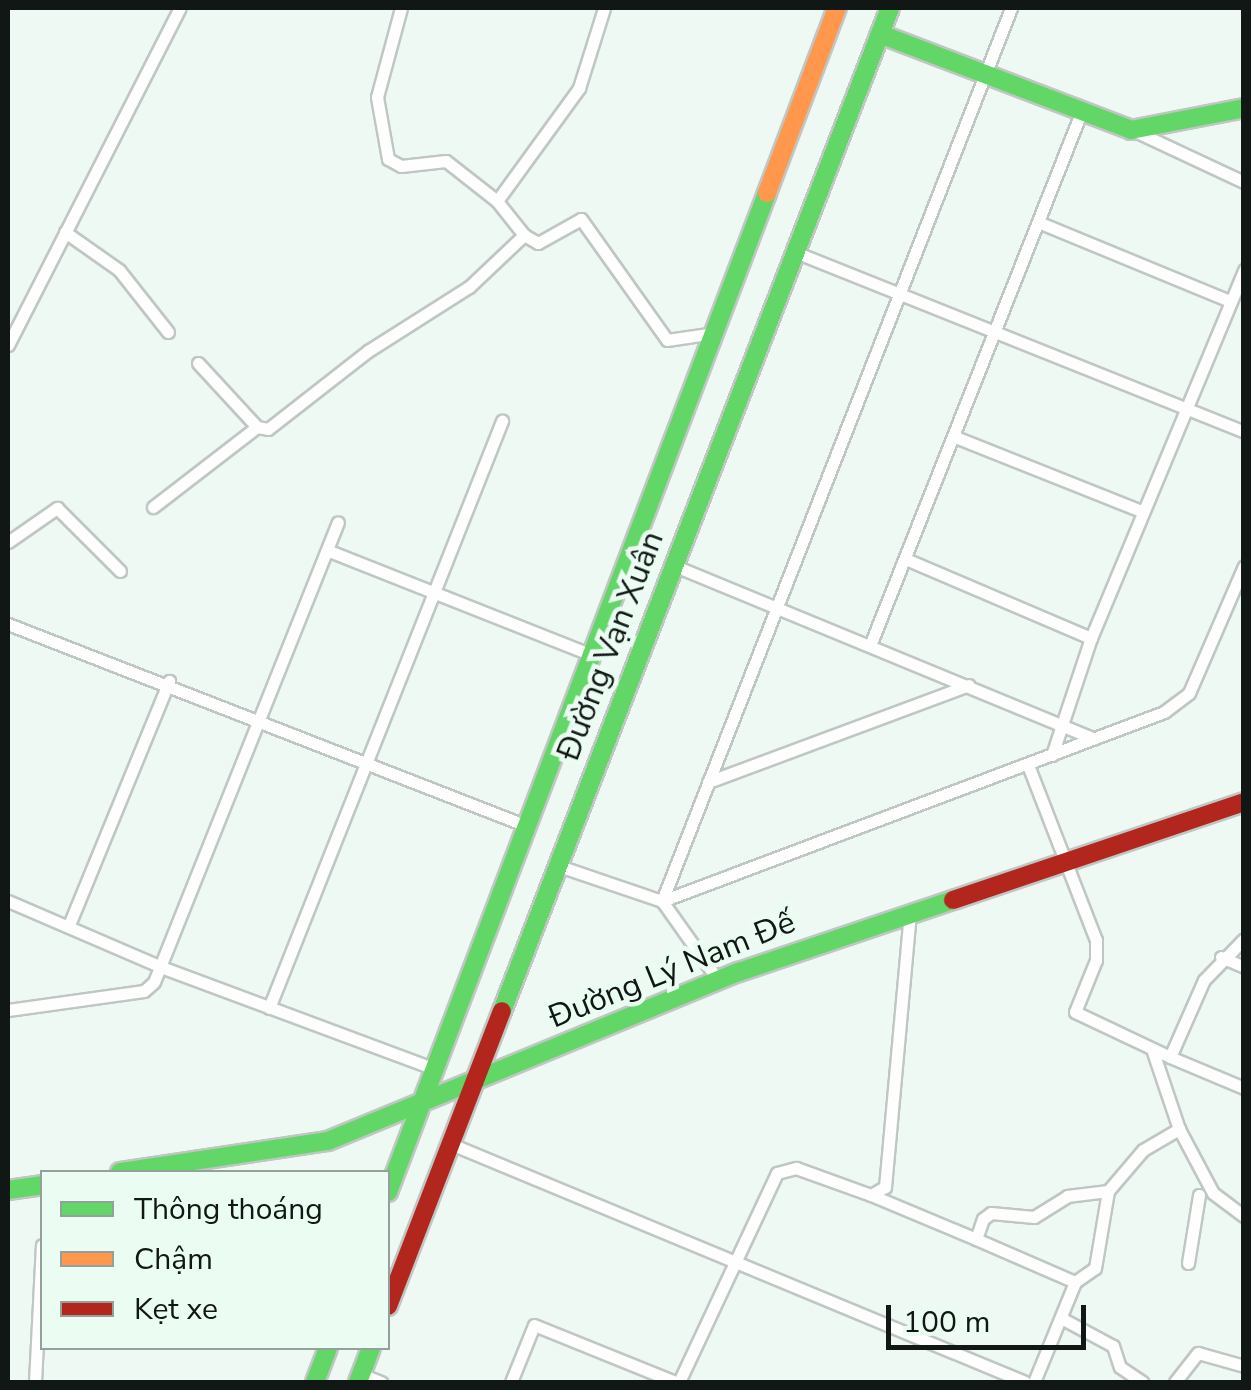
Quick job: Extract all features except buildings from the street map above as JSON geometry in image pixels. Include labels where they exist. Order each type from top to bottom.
[{"type":"main road","name":"Đường Vạn Xuân","points":[[390,1187],[838,8]]},
{"type":"main road","name":"Đường Vạn Xuân","points":[[390,1301],[890,8]]},
{"type":"main road","points":[[880,34],[1131,130],[1244,108]]},
{"type":"main road","name":"Đường Lý Nam Đế","points":[[133,1170],[328,1140],[419,1109],[718,980],[1244,802]]},
{"type":"main road","points":[[8,1190],[40,1184]]},
{"type":"main road","points":[[315,1382],[327,1350]]},
{"type":"main road","points":[[359,1378],[370,1350]]},
{"type":"street","points":[[8,344],[11,328],[180,8]]},
{"type":"street","points":[[401,8],[376,97],[388,159],[401,166],[446,161],[497,201],[524,235],[538,243],[581,219],[667,340],[715,332]]},
{"type":"street","points":[[497,201],[579,88],[604,8]]},
{"type":"street","points":[[662,901],[1011,8]]},
{"type":"street","points":[[871,643],[908,560],[1081,114]]},
{"type":"street","points":[[1131,130],[1244,182]]},
{"type":"street","points":[[1038,222],[1230,301]]},
{"type":"street","points":[[65,232],[120,270],[168,332]]},
{"type":"street","points":[[154,507],[257,427],[274,427],[368,351],[469,286],[524,235]]},
{"type":"street","points":[[795,252],[1244,432]]},
{"type":"street","points":[[1052,755],[1058,724],[1091,638],[1244,270]]},
{"type":"street","points":[[198,363],[257,427]]},
{"type":"street","points":[[269,1008],[502,421]]},
{"type":"street","points":[[955,437],[1143,512]]},
{"type":"street","points":[[8,542],[57,508],[120,572]]},
{"type":"street","points":[[8,1010],[144,991],[161,967],[338,523]]},
{"type":"street","points":[[329,550],[592,655]]},
{"type":"street","points":[[908,560],[1091,638]]},
{"type":"street","points":[[674,566],[871,643],[1094,739]]},
{"type":"street","points":[[662,901],[1164,712],[1189,692],[1244,566]]},
{"type":"street","points":[[8,624],[169,681],[527,826]]},
{"type":"street","points":[[69,924],[169,681]]},
{"type":"street","points":[[708,782],[969,685]]},
{"type":"street","points":[[1028,765],[1098,950],[1075,1012],[1244,1088]]},
{"type":"street","points":[[559,866],[662,901],[718,980]]},
{"type":"street","points":[[8,901],[69,924],[161,967],[435,1068]]},
{"type":"street","points":[[872,1194],[884,1187],[896,1110],[910,912]]},
{"type":"street","points":[[1170,1057],[1221,957],[1244,939]]},
{"type":"street","points":[[1221,957],[1244,967]]},
{"type":"street","points":[[1152,1049],[1201,1187],[1188,1262]]},
{"type":"street","points":[[1034,1382],[1075,1282],[1095,1268],[1108,1190],[1143,1150],[1178,1129]]},
{"type":"street","points":[[451,1144],[1025,1382]]},
{"type":"street","points":[[511,1382],[534,1325],[677,1382],[782,1170],[796,1168],[872,1194],[1075,1282]]},
{"type":"street","points":[[1201,1187],[1244,1216]]},
{"type":"street","points":[[976,1239],[988,1214],[1034,1217],[1067,1196],[1108,1190]]},
{"type":"street","points":[[35,1382],[40,1284]]},
{"type":"street","points":[[1061,1318],[1113,1346],[1120,1367],[1142,1382]]},
{"type":"street","points":[[1175,1382],[1198,1353],[1244,1366]]},
{"type":"street","points":[[359,1378],[382,1382]]},
{"type":"traffic: fast","points":[[502,1011],[890,8]]},
{"type":"traffic: fast","points":[[880,34],[1131,130],[1244,108]]},
{"type":"traffic: fast","points":[[390,1187],[767,193]]},
{"type":"traffic: fast","points":[[133,1170],[328,1141],[739,972],[953,900]]},
{"type":"traffic: fast","points":[[8,1190],[40,1185]]},
{"type":"traffic: fast","points":[[315,1382],[327,1350]]},
{"type":"traffic: fast","points":[[358,1382],[370,1350]]},
{"type":"traffic: slow","points":[[767,193],[837,8]]},
{"type":"traffic: jam","points":[[953,900],[1244,802]]},
{"type":"traffic: jam","points":[[390,1301],[502,1011]]}]
